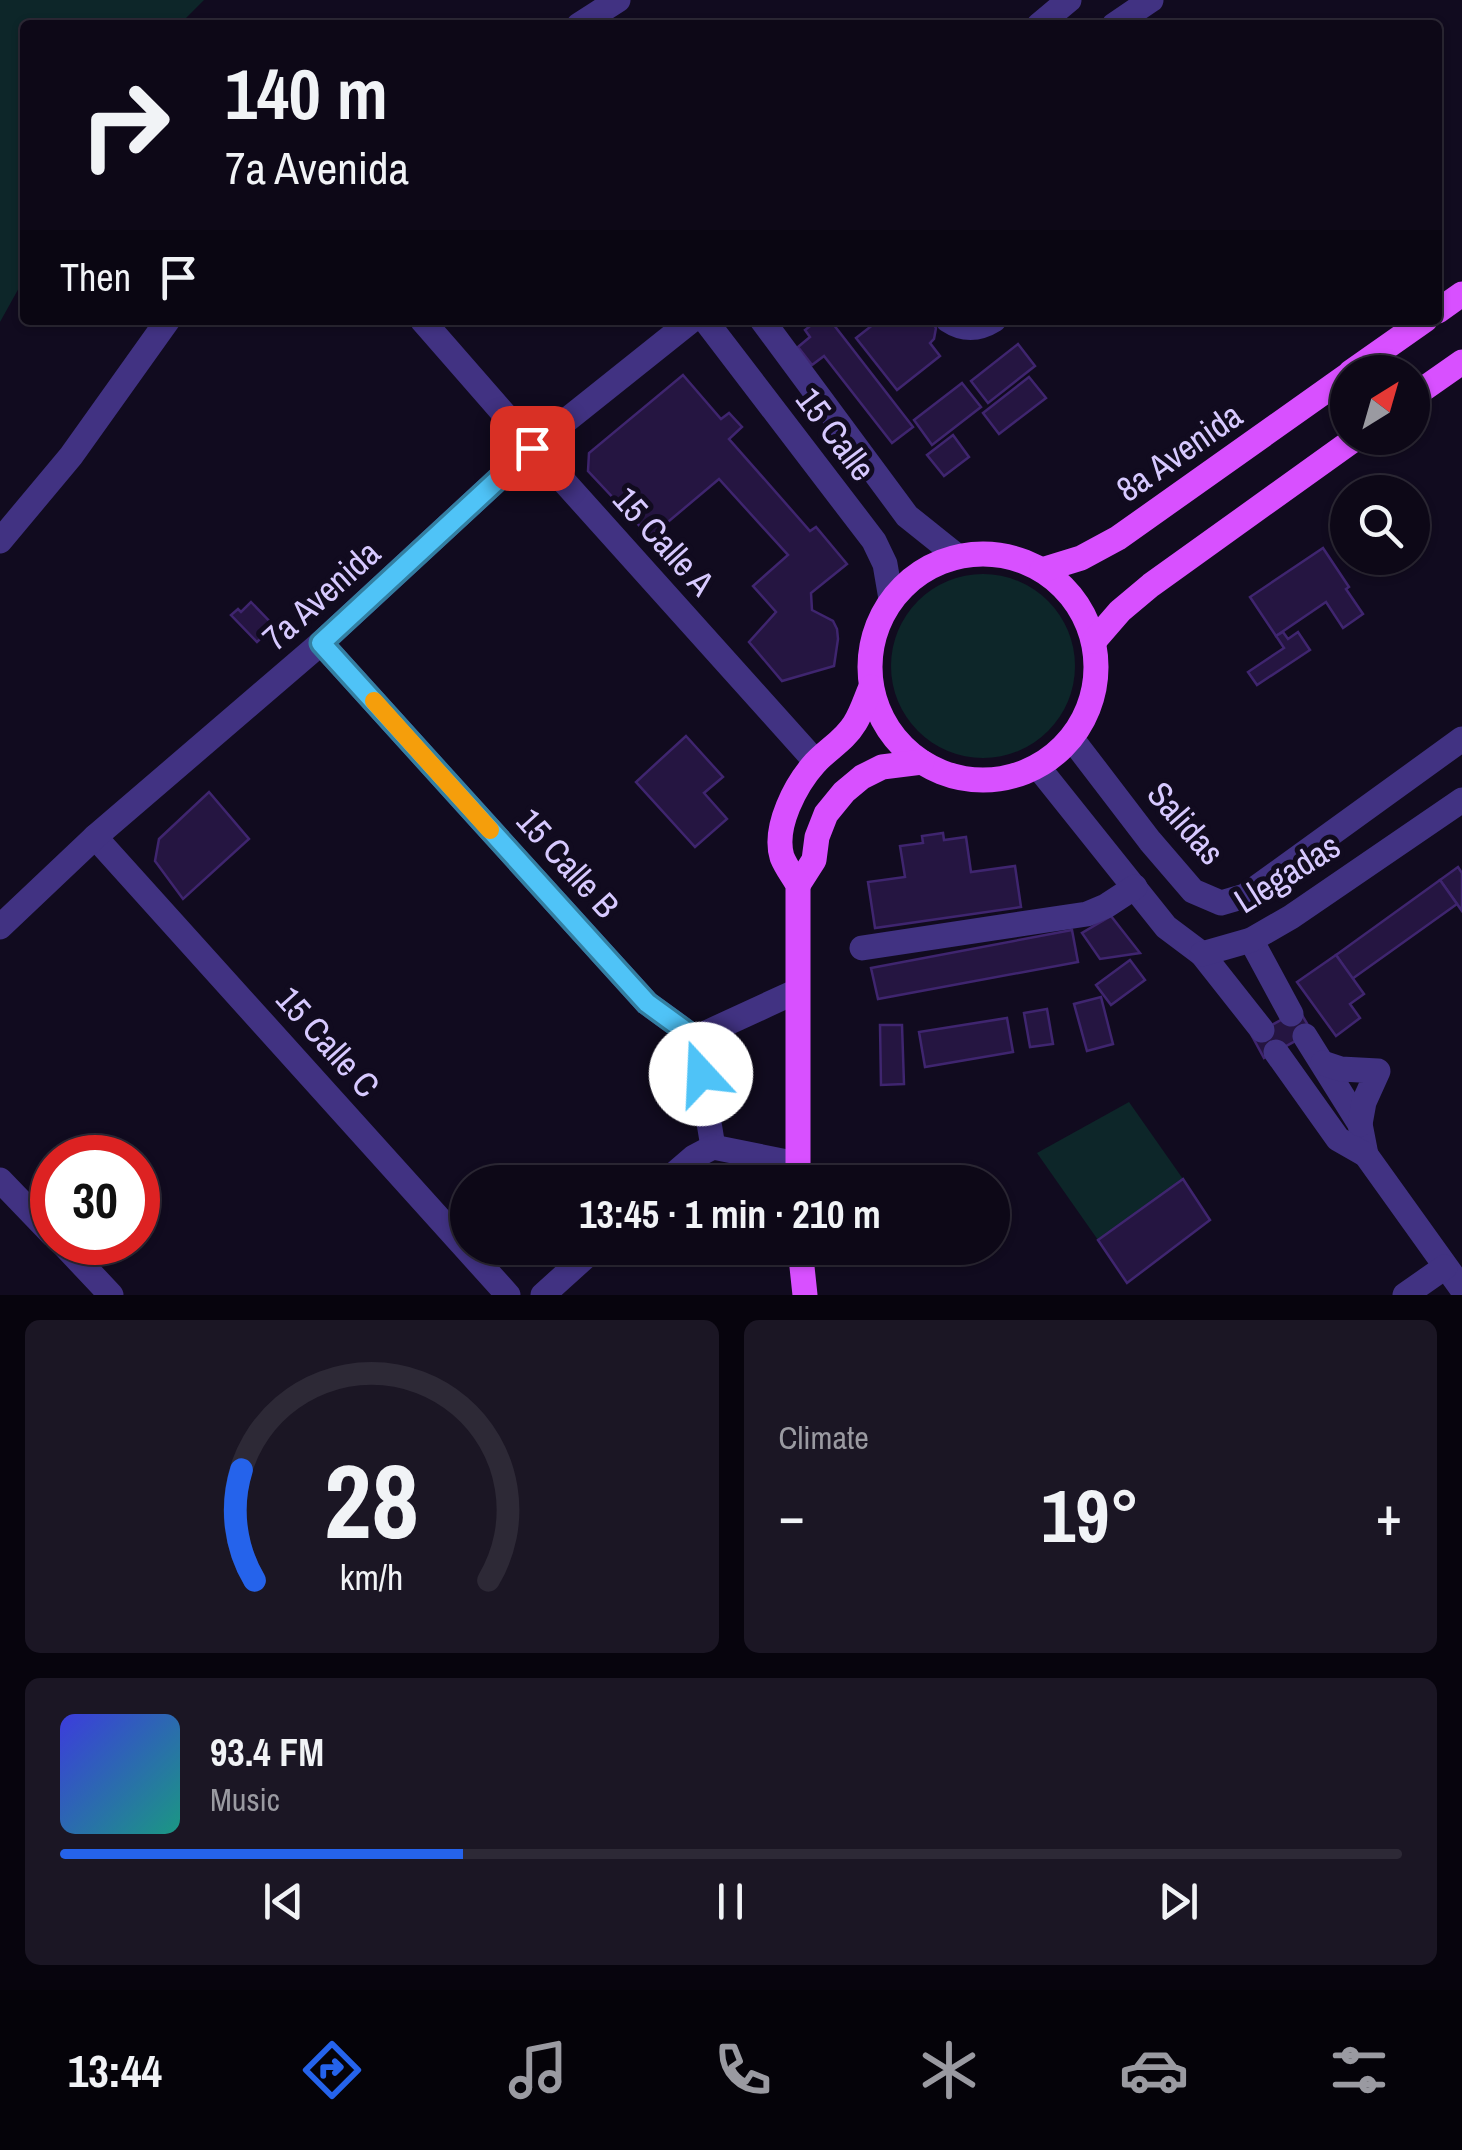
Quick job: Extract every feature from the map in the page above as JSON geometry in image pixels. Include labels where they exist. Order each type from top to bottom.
[{"type":"main road","name":"8a Avenida","points":[[1376,355],[1418,325]]},
{"type":"main road","points":[[1430,384],[1462,362]]},
{"type":"main road","name":"8a Avenida","points":[[1042,570],[1081,558],[1118,538],[1330,387]]},
{"type":"main road","points":[[1094,641],[1120,611],[1151,585],[1332,455]]},
{"type":"main road","points":[[986,553],[1015,558],[1042,570],[1066,588],[1084,613],[1094,641],[1096,682],[1088,712],[1072,739],[1038,766],[1010,778],[980,781],[950,775],[922,762],[898,742],[880,716],[871,686],[870,656],[877,626],[891,599],[932,565],[957,556],[986,553]]},
{"type":"main road","points":[[797,1165],[798,885],[781,855],[786,808],[816,762],[855,724],[871,686]]},
{"type":"main road","points":[[798,885],[814,860],[826,814],[844,792],[882,767],[922,762]]},
{"type":"main road","points":[[802,1265],[805,1295]]},
{"type":"street","points":[[1042,20],[1070,0]]},
{"type":"street","points":[[1121,20],[1151,0]]},
{"type":"street","points":[[586,20],[612,2]]},
{"type":"street","points":[[0,542],[70,456],[164,325]]},
{"type":"street","name":"15 Calle A","points":[[426,325],[816,762]]},
{"type":"street","name":"7a Avenida","points":[[0,927],[95,837],[321,643],[532,448],[686,325]]},
{"type":"street","name":"15 Calle","points":[[709,325],[874,542],[885,564],[891,599]]},
{"type":"street","name":"15 Calle","points":[[766,325],[906,516],[957,556]]},
{"type":"street","points":[[960,325],[968,328],[985,325]]},
{"type":"street","name":"15 Calle B","points":[[321,643],[647,1003],[695,1038]]},
{"type":"street","name":"Salidas","points":[[1072,739],[1193,891],[1221,903],[1246,896],[1462,740]]},
{"type":"street","points":[[1038,766],[1166,926],[1202,954],[1338,1139],[1366,1156],[1462,1290]]},
{"type":"street","name":"Llegadas","points":[[1202,954],[1251,940],[1291,917],[1462,800]]},
{"type":"street","name":"15 Calle C","points":[[95,837],[508,1295]]},
{"type":"street","points":[[862,948],[1087,914],[1135,887]]},
{"type":"street","points":[[1251,940],[1291,1014]]},
{"type":"street","points":[[713,1148],[695,1038],[797,990]]},
{"type":"street","points":[[1305,1036],[1360,1124],[1366,1156]]},
{"type":"street","points":[[1323,1063],[1359,1072],[1378,1071],[1364,1102],[1360,1124]]},
{"type":"street","points":[[684,1165],[713,1148],[770,1165]]},
{"type":"street","points":[[0,1180],[30,1211]]},
{"type":"street","points":[[83,1265],[111,1295]]},
{"type":"street","points":[[543,1295],[576,1265]]},
{"type":"street","points":[[1405,1295],[1445,1267]]},
{"type":"green space","points":[[0,0],[204,0],[184,20],[20,20],[20,286],[0,322]]},
{"type":"green space","points":[[983,574],[1018,581],[1048,601],[1068,631],[1075,666],[1068,701],[1048,731],[1018,751],[983,758],[948,751],[918,731],[898,701],[891,666],[898,631],[918,601],[948,581]]},
{"type":"green space","points":[[1129,1102],[1183,1179],[1098,1240],[1037,1153]]},
{"type":"building","points":[[812,325],[834,325],[913,427],[892,443],[824,356],[812,365],[798,347],[810,337],[805,330]]},
{"type":"building","points":[[873,325],[934,325],[934,339],[930,343],[940,356],[897,390],[856,338]]},
{"type":"building","points":[[1018,344],[1035,366],[988,403],[971,381]]},
{"type":"building","points":[[683,375],[721,419],[729,413],[742,427],[729,439],[810,531],[816,527],[847,564],[811,593],[812,610],[833,621],[837,629],[834,666],[782,681],[749,642],[776,612],[753,586],[788,555],[719,479],[650,537],[588,471],[589,453]]},
{"type":"building","points":[[1029,377],[1046,398],[999,434],[983,413]]},
{"type":"building","points":[[962,383],[981,407],[932,445],[914,420]]},
{"type":"building","points":[[953,435],[969,457],[944,476],[927,455]]},
{"type":"building","points":[[1323,548],[1330,558],[1330,575],[1341,575],[1363,614],[1343,628],[1326,602],[1276,636],[1250,597]]},
{"type":"building","points":[[251,602],[274,626],[257,642],[231,615]]},
{"type":"building","points":[[1283,632],[1288,639],[1298,632],[1310,650],[1257,685],[1248,672],[1284,648],[1276,636]]},
{"type":"building","points":[[686,736],[723,777],[704,793],[727,819],[695,847],[636,782]]},
{"type":"building","points":[[209,792],[249,839],[183,899],[155,861],[159,839]]},
{"type":"building","points":[[943,833],[944,840],[966,837],[971,872],[1015,866],[1021,907],[875,928],[868,882],[905,877],[900,846],[923,843],[922,836]]},
{"type":"building","points":[[1458,867],[1462,873],[1462,911],[1440,880]]},
{"type":"building","points":[[1440,880],[1457,904],[1352,979],[1336,955]]},
{"type":"building","points":[[1111,916],[1140,953],[1100,959],[1082,933]]},
{"type":"building","points":[[1072,930],[1078,962],[878,999],[871,968]]},
{"type":"building","points":[[1336,955],[1364,994],[1350,1004],[1360,1018],[1336,1036],[1297,982]]},
{"type":"building","points":[[1130,960],[1145,980],[1111,1005],[1096,985]]},
{"type":"building","points":[[1101,997],[1113,1044],[1087,1051],[1074,1004]]},
{"type":"building","points":[[1047,1009],[1053,1044],[1030,1047],[1024,1013]]},
{"type":"building","points":[[1299,1010],[1312,1032],[1264,1058],[1252,1036]]},
{"type":"building","points":[[1007,1018],[1013,1052],[925,1067],[919,1032]]},
{"type":"building","points":[[880,1025],[902,1025],[904,1084],[881,1085]]},
{"type":"building","points":[[1183,1179],[1210,1220],[1127,1283],[1098,1240]]},
{"type":"slow traffic","points":[[374,701],[490,830]]},
{"type":"route","points":[[532,448],[321,643],[647,1003],[695,1038],[701,1074]]}]
